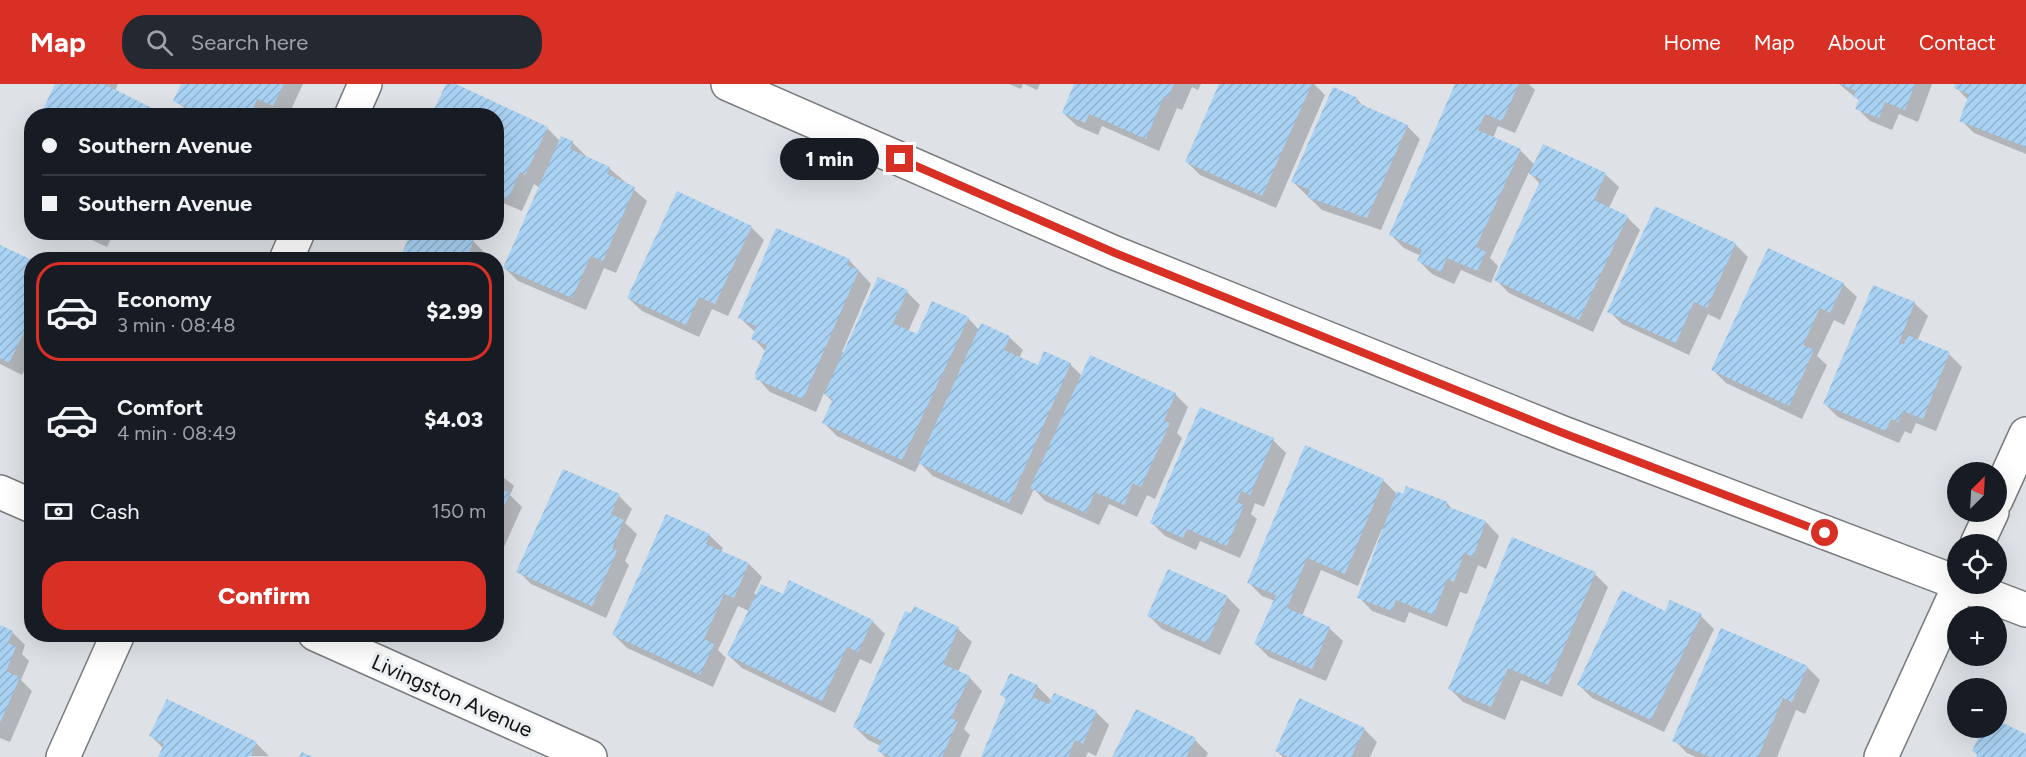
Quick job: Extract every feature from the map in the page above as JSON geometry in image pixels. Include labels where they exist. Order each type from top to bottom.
[{"type":"street","points":[[354,108],[365,84]]},
{"type":"street","points":[[728,84],[1126,258],[1563,433],[1947,579]]},
{"type":"street","points":[[2007,476],[2026,434]]},
{"type":"street","points":[[0,492],[24,502]]},
{"type":"street","points":[[1881,757],[1954,594]]},
{"type":"street","points":[[1985,594],[2026,610]]},
{"type":"street","points":[[63,757],[114,642]]},
{"type":"street","name":"Livingston Avenue","points":[[333,642],[590,757]]},
{"type":"building","points":[[55,84],[104,84],[152,108],[44,108]]},
{"type":"building","points":[[181,84],[284,84],[273,106],[257,99],[253,108],[188,108],[173,101]]},
{"type":"building","points":[[446,84],[456,84],[548,127],[525,175],[520,172],[508,199],[504,197],[504,108],[435,108]]},
{"type":"building","points":[[1074,84],[1174,84],[1168,98],[1164,96],[1146,139],[1089,114],[1085,123],[1062,113]]},
{"type":"building","points":[[1219,84],[1312,84],[1262,196],[1185,162]]},
{"type":"building","points":[[1455,84],[1519,84],[1502,121],[1485,114],[1478,130],[1521,149],[1476,247],[1486,252],[1477,271],[1447,258],[1441,272],[1417,261],[1422,250],[1389,235]]},
{"type":"building","points":[[1840,84],[1915,84],[1905,110],[1885,102],[1879,118],[1855,109],[1859,99],[1853,97],[1856,91]]},
{"type":"building","points":[[1955,84],[2026,84],[2026,147],[1959,121],[1969,94],[1954,88]]},
{"type":"building","points":[[1333,87],[1358,98],[1356,102],[1408,125],[1367,218],[1307,197],[1310,190],[1291,182]]},
{"type":"building","points":[[561,136],[573,141],[570,149],[610,167],[607,174],[635,187],[603,261],[591,256],[572,298],[504,268]]},
{"type":"building","points":[[1543,144],[1606,173],[1594,200],[1628,216],[1579,320],[1494,280],[1541,179],[1529,174]]},
{"type":"building","points":[[677,191],[752,226],[715,304],[699,297],[686,325],[627,298]]},
{"type":"building","points":[[1655,206],[1736,243],[1707,308],[1694,302],[1676,343],[1607,312]]},
{"type":"building","points":[[776,228],[850,259],[847,265],[859,270],[803,399],[755,379],[767,345],[751,339],[756,326],[738,318]]},
{"type":"building","points":[[408,240],[474,241],[469,252],[402,252]]},
{"type":"building","points":[[0,245],[24,256],[24,332],[9,363],[0,358]]},
{"type":"building","points":[[1768,248],[1844,283],[1830,313],[1820,308],[1803,345],[1814,350],[1789,406],[1711,370]]},
{"type":"building","points":[[878,277],[908,290],[893,323],[917,334],[932,301],[969,317],[902,460],[822,423],[833,399],[824,394]]},
{"type":"building","points":[[1873,285],[1915,302],[1899,343],[1904,344],[1907,335],[1950,352],[1923,419],[1903,411],[1898,422],[1891,419],[1886,431],[1823,404]]},
{"type":"building","points":[[981,323],[1010,336],[1004,350],[1038,365],[1044,351],[1071,363],[1009,503],[918,463]]},
{"type":"building","points":[[1090,355],[1176,393],[1164,421],[1170,423],[1141,487],[1133,483],[1124,505],[1095,492],[1086,513],[1030,488]]},
{"type":"building","points":[[1200,407],[1274,438],[1250,495],[1241,491],[1237,502],[1244,505],[1227,546],[1187,529],[1183,538],[1150,523]]},
{"type":"building","points":[[1305,445],[1384,479],[1345,574],[1307,558],[1287,608],[1330,627],[1312,669],[1254,644],[1276,595],[1247,583]]},
{"type":"building","points":[[563,469],[620,494],[611,514],[624,520],[612,548],[617,551],[592,606],[516,572]]},
{"type":"building","points":[[1406,486],[1448,502],[1446,506],[1486,521],[1473,557],[1464,553],[1454,582],[1447,579],[1434,615],[1396,600],[1392,611],[1357,598],[1397,491],[1403,494]]},
{"type":"building","points":[[504,490],[510,493],[504,506]]},
{"type":"building","points":[[666,514],[710,534],[706,544],[749,563],[734,598],[724,594],[704,639],[714,644],[700,675],[612,635]]},
{"type":"building","points":[[1512,537],[1596,572],[1548,685],[1508,668],[1491,707],[1448,689]]},
{"type":"building","points":[[1168,569],[1228,596],[1207,643],[1147,616]]},
{"type":"building","points":[[789,580],[873,620],[858,652],[847,647],[822,701],[727,655],[761,584],[783,594]]},
{"type":"building","points":[[1622,590],[1665,611],[1670,600],[1702,614],[1651,720],[1577,685]]},
{"type":"building","points":[[914,606],[959,627],[943,664],[970,676],[951,718],[958,721],[942,757],[891,757],[877,751],[882,741],[853,727],[905,611],[911,613]]},
{"type":"building","points":[[0,625],[13,631],[8,643],[16,647],[6,671],[20,677],[0,723]]},
{"type":"building","points":[[1721,628],[1808,666],[1792,702],[1783,698],[1758,757],[1710,757],[1672,741]]},
{"type":"building","points":[[1010,673],[1038,685],[1032,697],[1049,704],[1054,693],[1097,711],[1083,744],[1075,740],[1068,757],[981,757],[1006,698],[1000,695]]},
{"type":"building","points":[[1299,698],[1365,728],[1351,757],[1288,757],[1275,751]]},
{"type":"building","points":[[167,699],[257,742],[250,757],[158,757],[164,744],[149,736]]},
{"type":"building","points":[[1136,709],[1196,738],[1186,757],[1112,757]]},
{"type":"building","points":[[2007,725],[2026,734],[2026,757],[1976,757],[1977,754],[1972,751],[1978,738],[2007,738]]},
{"type":"building","points":[[302,752],[313,757],[299,757]]},
{"type":"route","points":[[900,159],[1115,253],[1563,433],[1825,533]]}]
